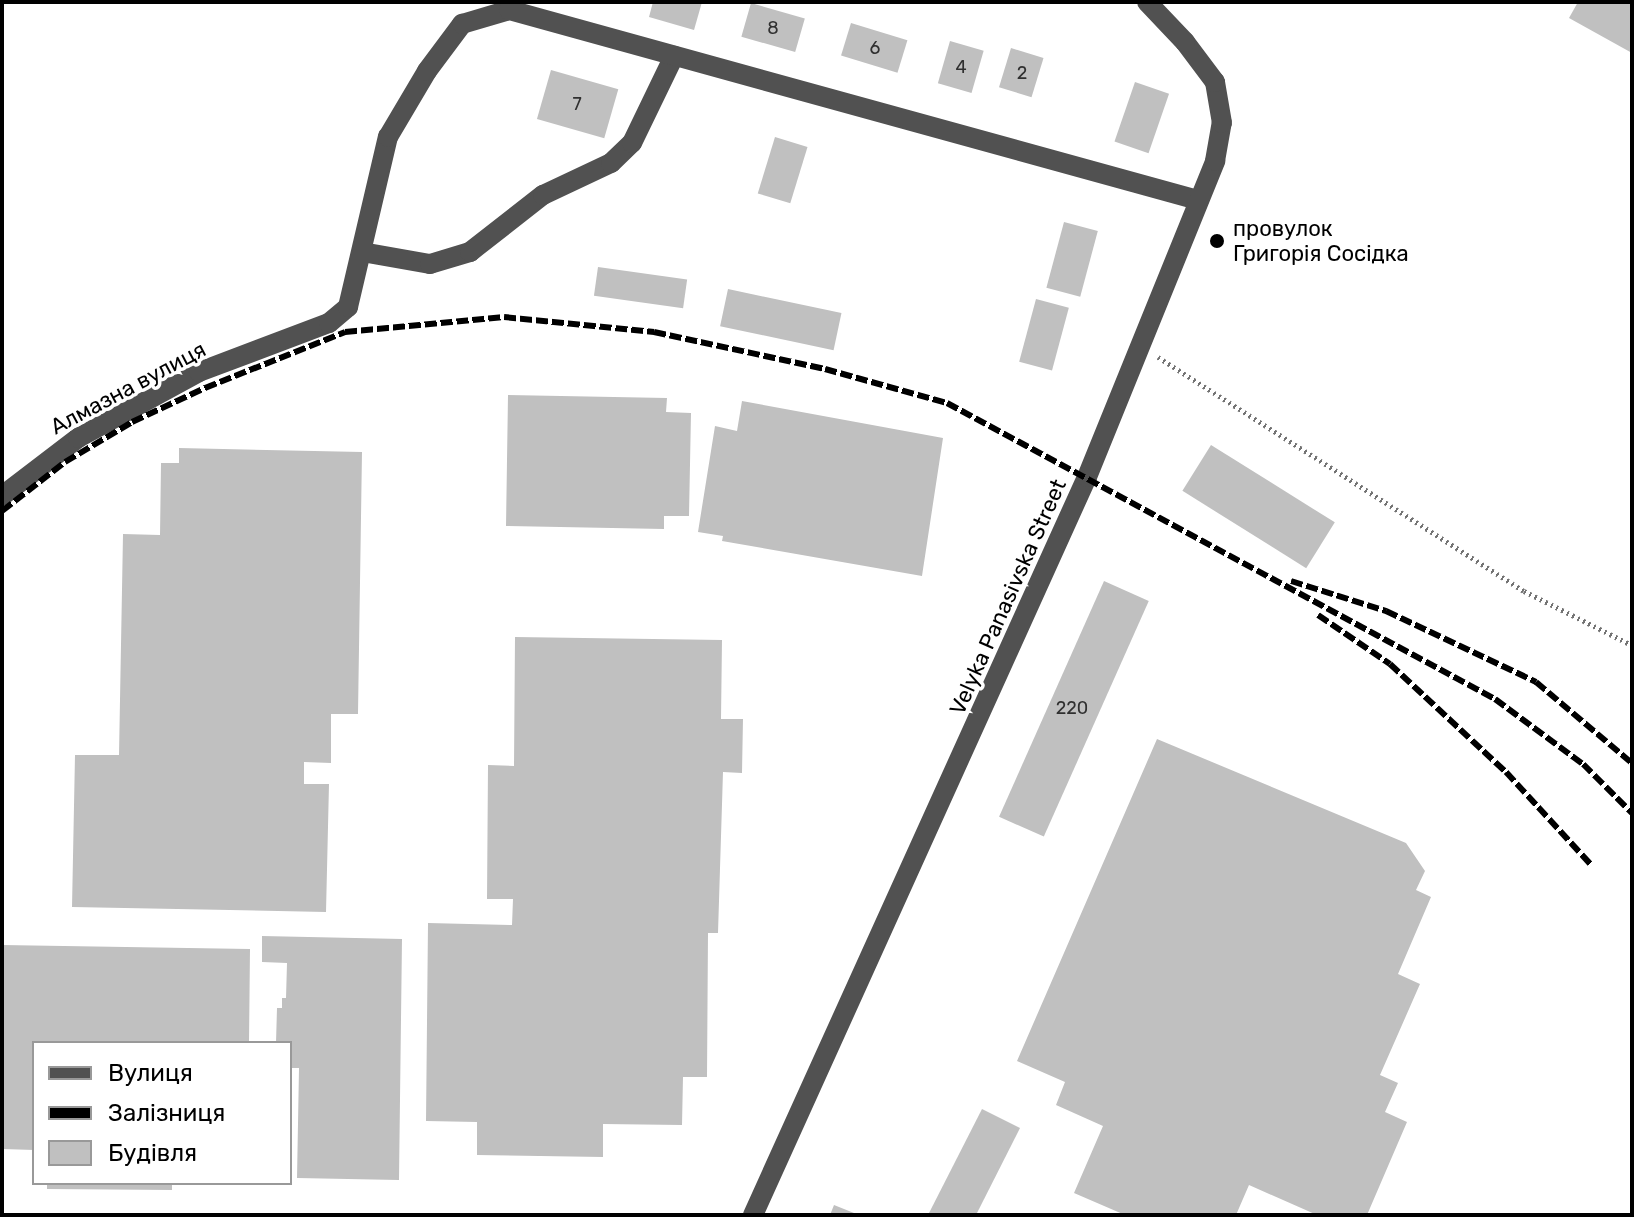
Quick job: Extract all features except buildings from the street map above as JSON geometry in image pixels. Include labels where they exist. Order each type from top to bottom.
[{"type":"street","name":"Velyka Panasivska Street","points":[[753,1215],[1087,477],[1215,161],[1222,123],[1215,82],[1185,42],[1147,2]]},
{"type":"street","points":[[674,56],[632,143],[611,163],[543,195],[470,252],[430,264],[362,252],[388,137],[427,71],[462,24],[509,10],[1198,200]]},
{"type":"street","name":"Алмазна вулиця","points":[[2,496],[78,438],[199,372],[329,323],[348,307],[362,252]]},
{"type":"path","points":[[1140,347],[1524,591],[1632,645]]},
{"type":"railway","points":[[2,511],[65,462],[132,422],[205,388],[345,332],[504,317],[654,332],[825,369],[947,403],[1495,699],[1583,764],[1632,813]]},
{"type":"railway","points":[[1291,581],[1386,611],[1536,682],[1632,763]]},
{"type":"railway","points":[[1318,615],[1390,664],[1506,772],[1592,866]]},
{"type":"place","name":"провулок Григорія Сосідка","points":[[1217,241]]}]
